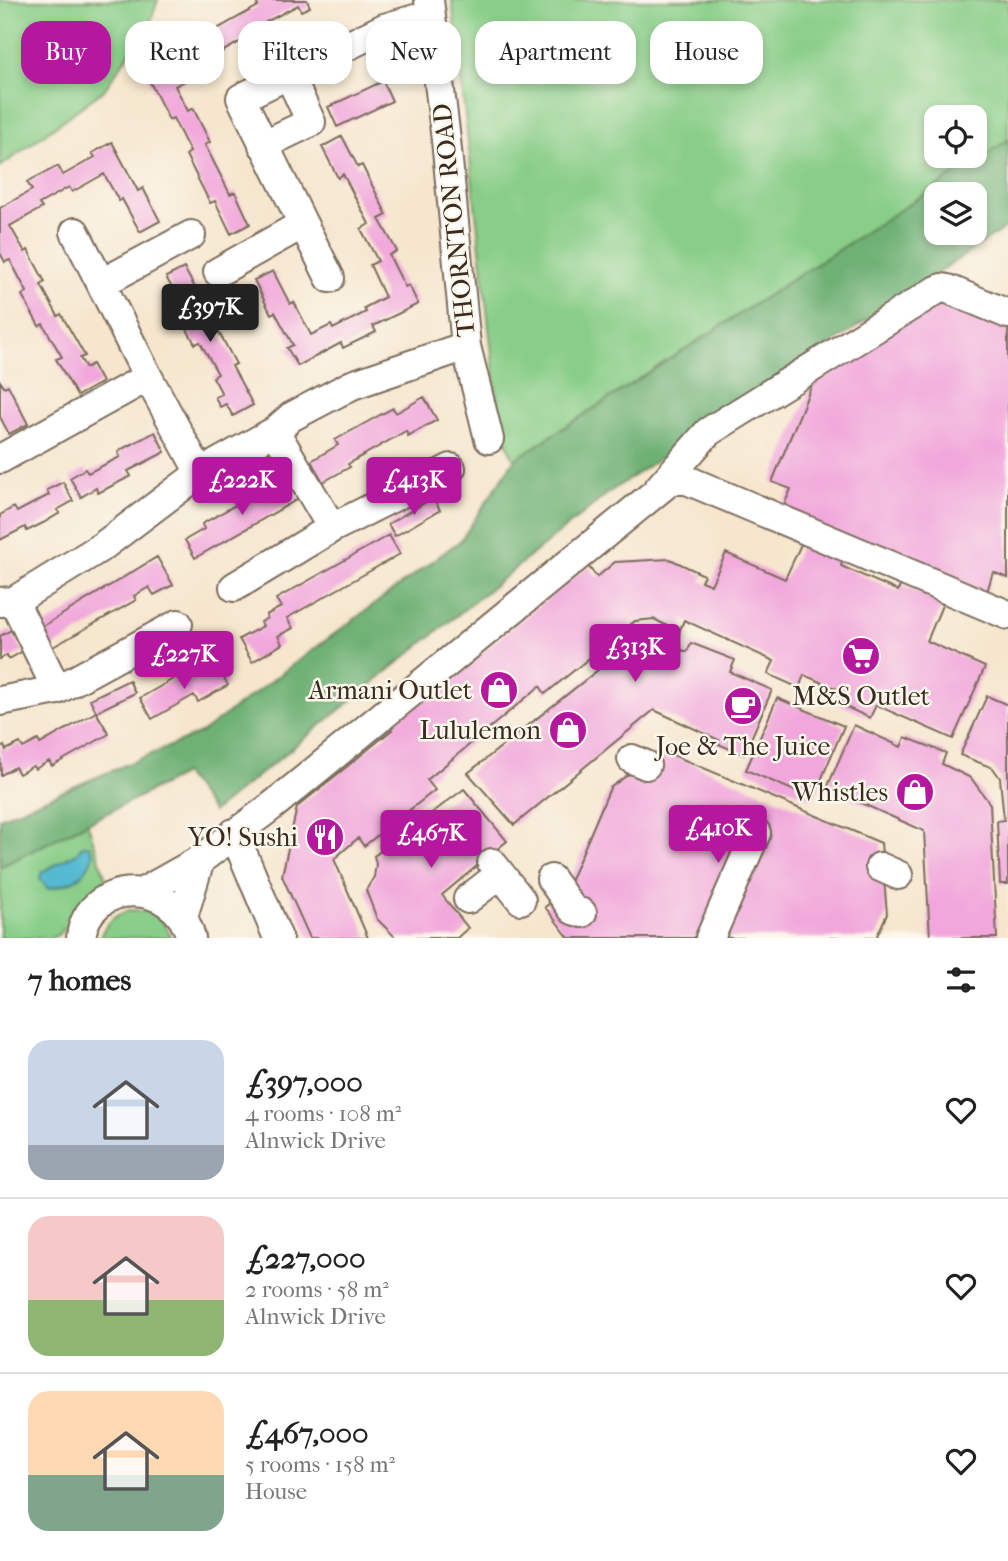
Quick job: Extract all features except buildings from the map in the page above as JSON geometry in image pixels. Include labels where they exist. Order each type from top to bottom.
[{"type":"street","points":[[352,44],[429,7]]},
{"type":"street","name":"THORNTON ROAD","points":[[429,7],[446,140],[466,346],[489,439]]},
{"type":"street","points":[[270,84],[241,98],[330,278]]},
{"type":"street","points":[[263,145],[311,122],[293,84]]},
{"type":"street","points":[[218,272],[303,224]]},
{"type":"street","points":[[75,232],[200,473]]},
{"type":"street","points":[[102,283],[191,234]]},
{"type":"street","points":[[658,489],[708,432],[935,291],[948,289],[1008,314]]},
{"type":"street","points":[[57,690],[7,601],[103,546],[200,473],[275,432],[291,417],[352,385],[466,346]]},
{"type":"street","points":[[0,459],[148,377]]},
{"type":"street","points":[[275,432],[332,528]]},
{"type":"street","points":[[234,587],[332,528],[450,468]]},
{"type":"street","points":[[143,892],[200,860],[272,806],[671,480],[687,480],[1008,615]]},
{"type":"street","points":[[0,701],[57,690],[178,624]]},
{"type":"street","points":[[234,833],[278,938]]},
{"type":"street","points":[[710,938],[755,833]]},
{"type":"street","points":[[187,928],[200,860]]},
{"type":"street","points":[[468,899],[496,869],[521,900]]},
{"type":"street","points":[[551,879],[573,909],[582,913]]},
{"type":"street","points":[[80,936],[88,918],[100,904],[112,896],[128,892],[143,892],[160,897],[173,905],[187,928]]},
{"type":"green space","points":[[0,0],[158,0],[151,21],[125,21],[125,59],[111,80],[111,21],[21,21],[21,84],[108,84],[104,90],[0,167]]},
{"type":"green space","points":[[452,0],[1008,0],[1008,140],[987,154],[987,105],[924,105],[924,168],[965,168],[943,182],[924,182],[924,194],[514,460],[500,425],[461,80],[461,21],[454,21]]},
{"type":"green space","points":[[1008,140],[1008,226],[987,240],[987,182],[943,182],[965,168],[987,168],[987,154]]},
{"type":"green space","points":[[924,194],[924,245],[980,245],[611,491],[213,812],[184,774],[0,867],[0,818],[201,733],[461,540],[514,460]]},
{"type":"green space","points":[[87,822],[108,885],[58,935],[51,938],[0,938],[0,867]]},
{"type":"green space","points":[[129,910],[143,911],[155,916],[165,925],[171,938],[100,938],[111,921]]},
{"type":"water","points":[[89,845],[93,855],[81,876],[48,889],[40,879],[42,872],[77,853],[81,847]]},
{"type":"place","name":"M&S Outlet","points":[[861,656]]},
{"type":"place","name":"Armani Outlet","points":[[499,690]]},
{"type":"place","name":"Joe & The Juice","points":[[743,706]]},
{"type":"place","name":"Lululemon","points":[[568,730]]},
{"type":"place","name":"Whistles","points":[[915,792]]},
{"type":"place","name":"YO! Sushi","points":[[325,837]]}]
